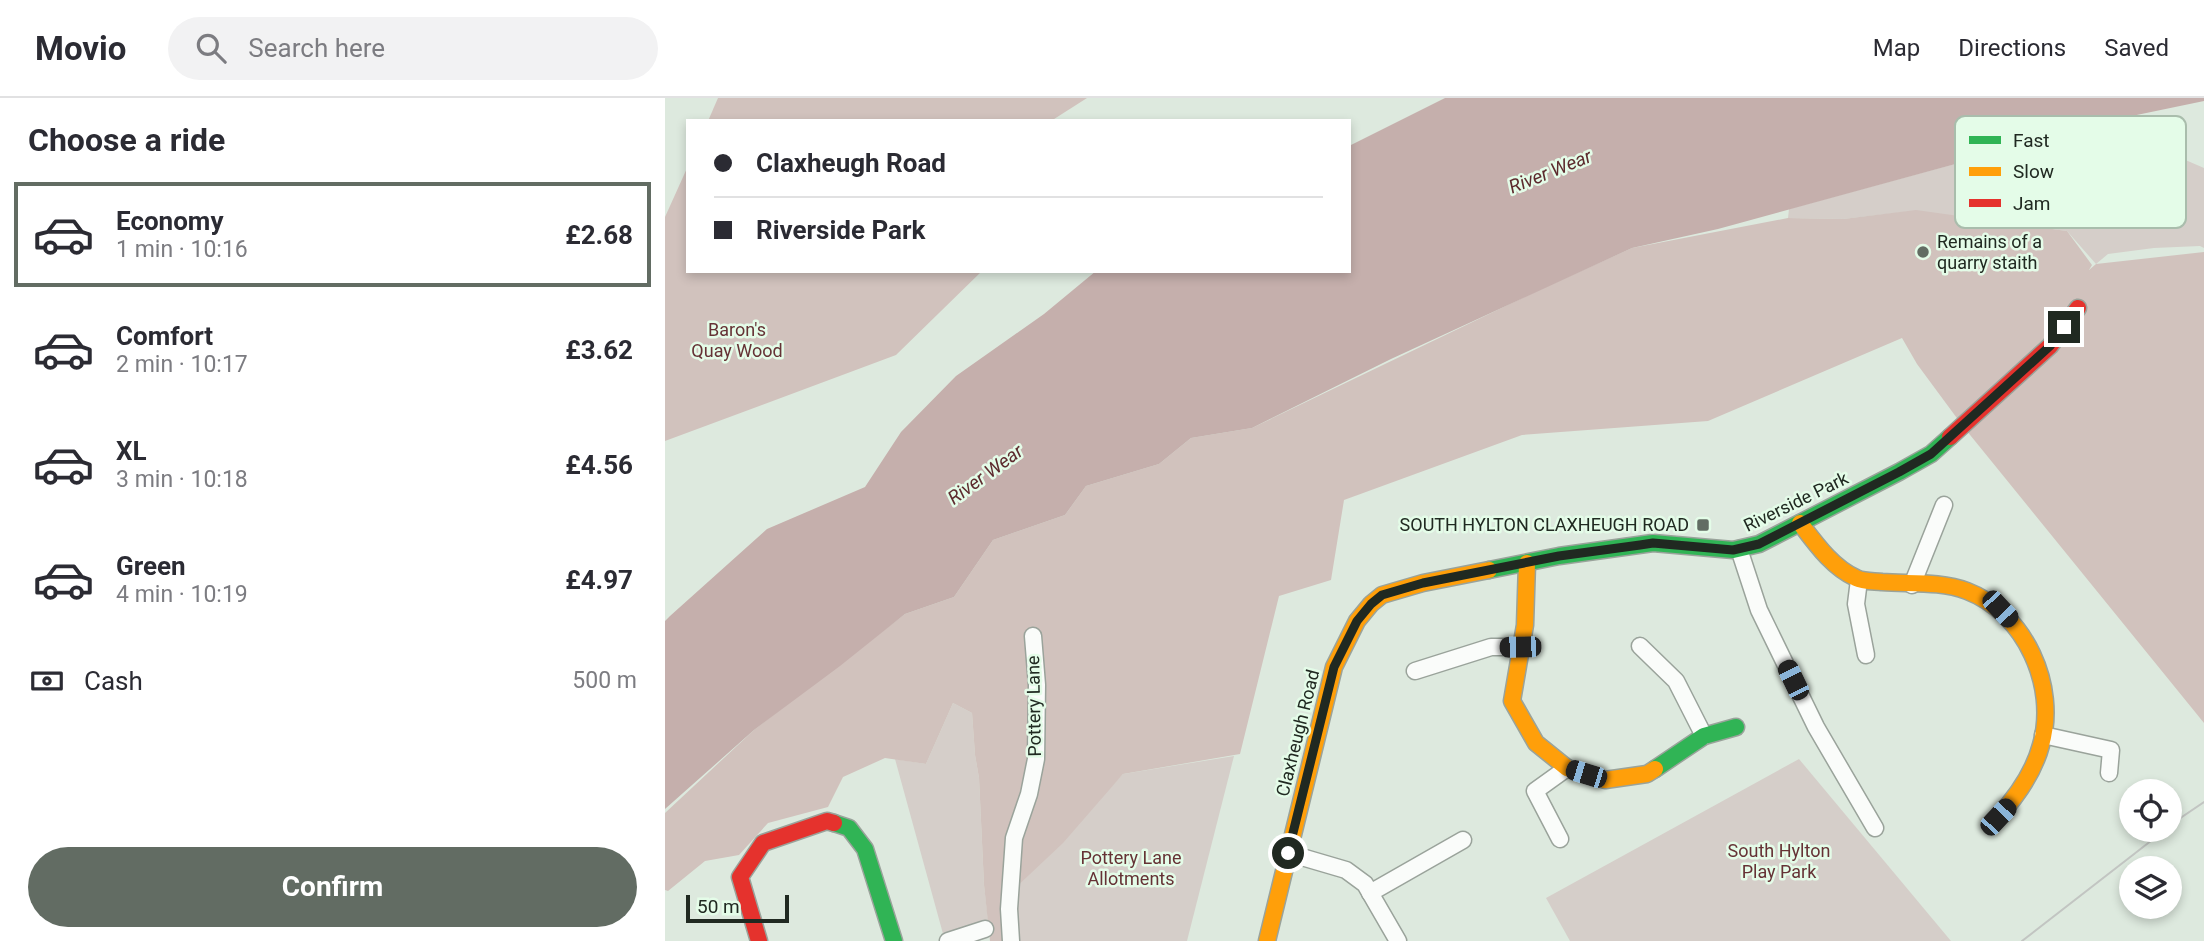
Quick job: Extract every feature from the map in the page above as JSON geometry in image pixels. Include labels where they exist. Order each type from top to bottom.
[{"type":"street","name":"Riverside Park","points":[[1382,595],[1423,583],[1527,563],[1653,543],[1733,550],[1759,544],[1931,454],[2050,346],[2078,308]]},
{"type":"street","points":[[1912,584],[1944,505]]},
{"type":"street","points":[[1800,523],[1830,562],[1859,580],[1966,591],[2000,609],[2016,626],[2030,649],[2040,677],[2046,710],[2043,736],[2027,779],[1998,817]]},
{"type":"street","points":[[1739,549],[1759,610],[1816,727],[1875,828]]},
{"type":"street","points":[[1527,563],[1525,625],[1513,701],[1536,743],[1567,768],[1605,780],[1647,774],[1704,736],[1736,727]]},
{"type":"street","points":[[1859,580],[1856,604],[1866,655]]},
{"type":"street","name":"Claxheugh Road","points":[[1267,941],[1334,667],[1357,621],[1382,595]]},
{"type":"street","name":"Pottery Lane","points":[[1011,941],[1009,909],[1014,838],[1029,794],[1036,759],[1037,685],[1033,636]]},
{"type":"street","points":[[1640,646],[1675,681],[1704,736]]},
{"type":"street","points":[[1415,671],[1492,648],[1520,647]]},
{"type":"street","points":[[2043,736],[2111,750],[2109,773]]},
{"type":"street","points":[[1560,839],[1535,791],[1567,768]]},
{"type":"street","points":[[759,941],[740,877],[763,843],[827,821],[849,828],[866,849],[894,941]]},
{"type":"street","points":[[1370,892],[1463,840]]},
{"type":"street","points":[[1288,853],[1346,870],[1365,884],[1398,941]]},
{"type":"street","points":[[948,941],[985,929]]},
{"type":"green space","points":[[718,98],[1087,98],[1054,119],[709,119]]},
{"type":"green space","points":[[2186,160],[2204,168],[2204,248],[2154,248],[2108,254],[2096,264],[2067,231],[2044,228],[2186,228]]},
{"type":"green space","points":[[1955,164],[1955,216],[1913,211],[1843,219],[1788,218],[1789,209]]},
{"type":"green space","name":"Baron's Quay Wood","points":[[686,170],[686,273],[980,273],[896,355],[665,441],[665,217]]},
{"type":"green space","points":[[1916,210],[1955,215],[1955,228],[2045,228],[2067,231],[2092,265],[2089,270],[2096,264],[2204,252],[2204,723],[1962,425],[1917,364],[1902,338],[1708,421],[1522,435],[1344,500],[1331,580],[1279,596],[1240,754],[1123,774],[1063,843],[1010,893],[1011,941],[990,941],[972,713],[953,703],[926,764],[885,758],[843,777],[828,807],[768,823],[739,855],[705,861],[668,891],[665,890],[665,813],[754,730],[905,614],[954,597],[993,540],[1065,515],[1086,486],[1159,464],[1191,438],[1252,428],[1632,248],[1788,218],[1843,219]]},
{"type":"green space","points":[[953,703],[972,713],[989,928],[945,941],[895,759],[926,764]]},
{"type":"green space","name":"Pottery Lane Allotments","points":[[1234,756],[1187,941],[1011,941],[1010,893],[1123,774]]},
{"type":"green space","name":"South Hylton Play Park","points":[[1799,759],[1951,941],[1570,941],[1546,898]]},
{"type":"water","name":"River Wear","points":[[1445,98],[2204,98],[2204,101],[2132,116],[1955,116],[1955,164],[1718,229],[1632,248],[1391,359],[1252,428],[1191,438],[1159,464],[1086,486],[1065,515],[993,540],[954,597],[905,614],[754,730],[665,809],[665,621],[670,616],[767,529],[865,487],[901,432],[956,376],[1044,314],[1094,273],[1351,273],[1351,145]]},
{"type":"tram line","points":[[2182,817],[2204,802]]},
{"type":"tram line","points":[[2022,941],[2150,842]]},
{"type":"traffic: fast","points":[[1489,570],[1559,556],[1653,543],[1733,550],[1759,544],[1899,472],[1931,454],[1950,437]]},
{"type":"traffic: fast","points":[[1655,769],[1704,736],[1736,727]]},
{"type":"traffic: fast","points":[[834,823],[849,828],[865,849],[894,941]]},
{"type":"traffic: slow","points":[[1800,523],[1832,561],[1856,578],[1936,584],[1967,591],[1988,602],[2005,616],[2020,634],[2032,654],[2040,676],[2045,699],[2045,722],[2038,755],[2029,774],[1998,817]]},
{"type":"traffic: slow","points":[[1527,563],[1525,625],[1512,701],[1536,743],[1567,768],[1605,780],[1647,774],[1655,769]]},
{"type":"traffic: slow","points":[[1267,941],[1334,667],[1357,621],[1382,595],[1423,583],[1489,570]]},
{"type":"traffic: jam","points":[[1950,437],[2050,346],[2078,308]]},
{"type":"traffic: jam","points":[[759,941],[740,877],[763,843],[827,821],[834,823]]},
{"type":"place","name":"Remains of a quarry staith","points":[[1923,252]]},
{"type":"place","name":"SOUTH HYLTON CLAXHEUGH ROAD","points":[[1703,525]]},
{"type":"route","points":[[1288,853],[1334,667],[1357,621],[1382,595],[1423,583],[1559,556],[1653,543],[1733,550],[1759,544],[1931,454],[2050,346],[2064,327]]}]
